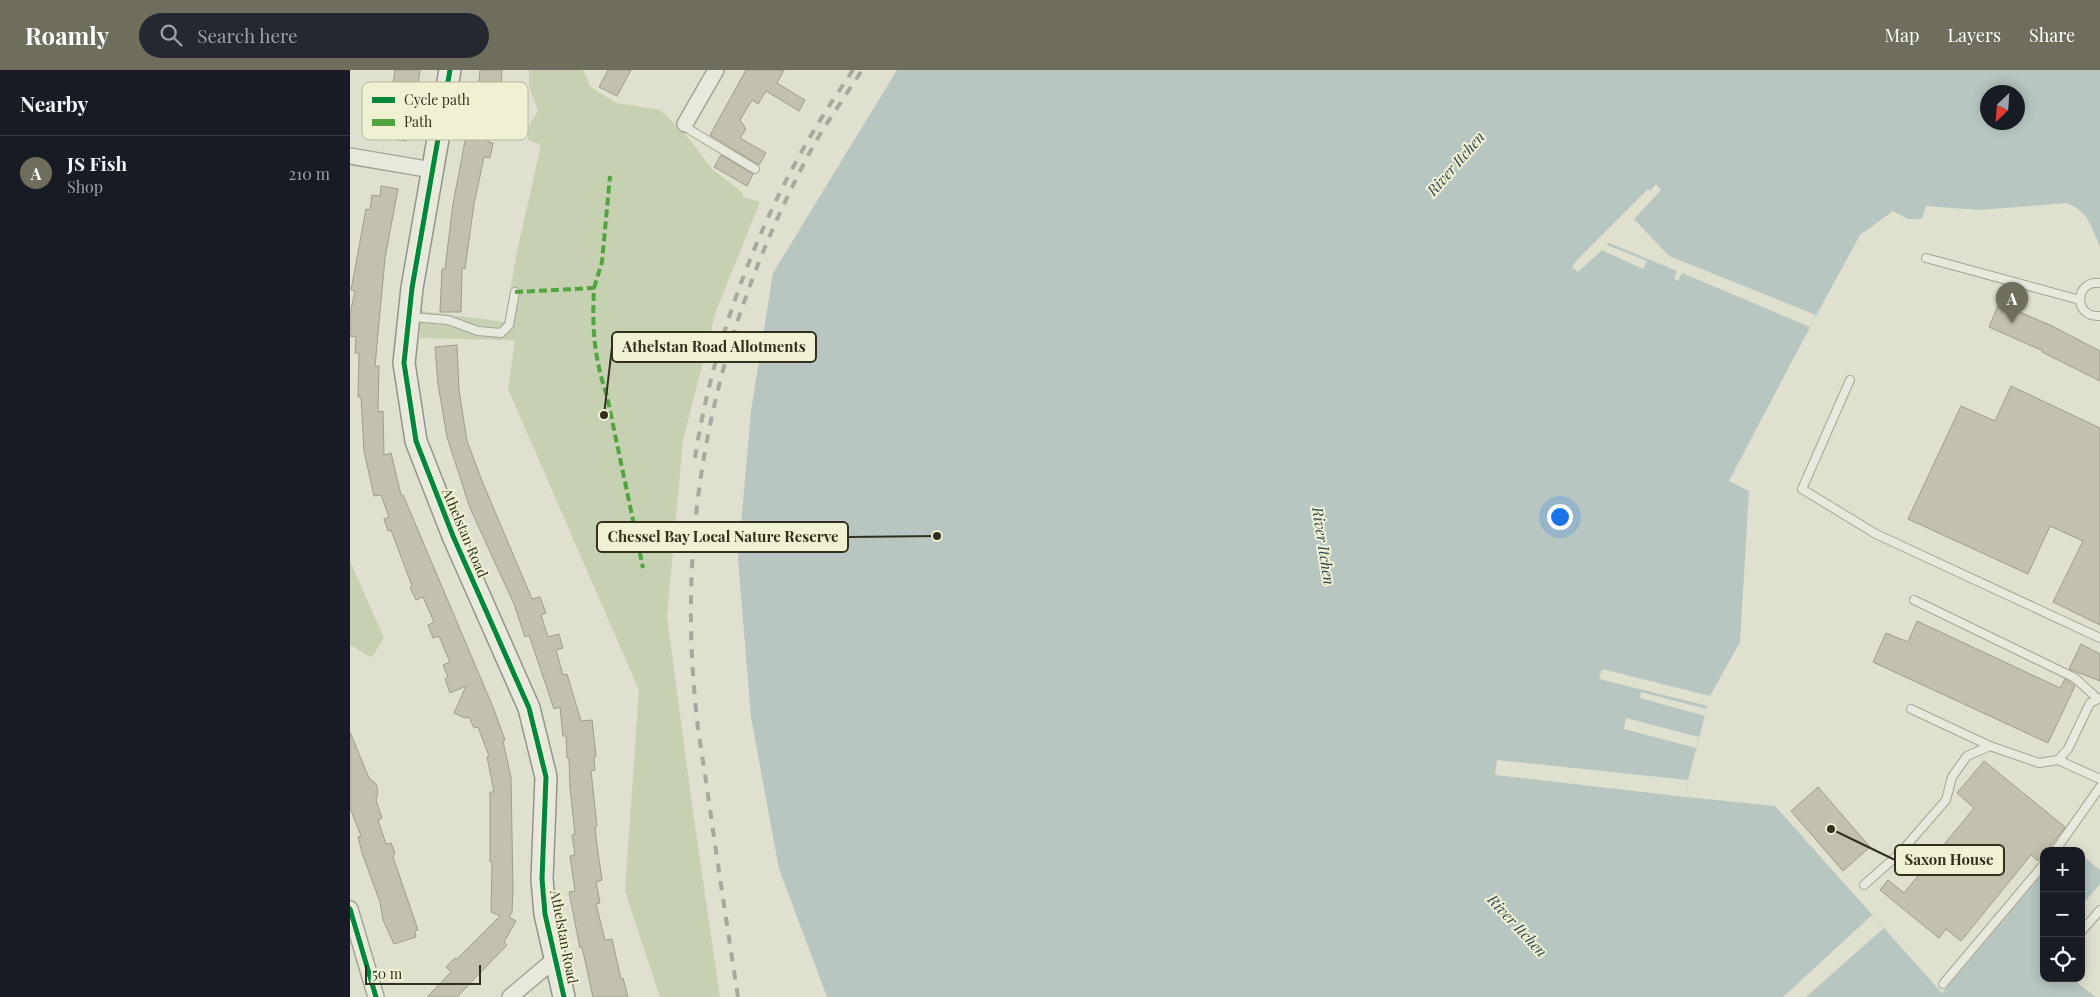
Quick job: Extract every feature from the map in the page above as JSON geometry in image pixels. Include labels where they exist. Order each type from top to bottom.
[{"type":"street","points":[[684,124],[716,70]]},
{"type":"street","name":"Athelstan Road","points":[[437,140],[412,288],[404,363],[416,441],[453,536],[529,708],[546,777],[542,879],[545,914],[564,997]]},
{"type":"street","points":[[350,156],[432,170]]},
{"type":"street","points":[[350,909],[376,997]]},
{"type":"street","points":[[510,997],[556,960]]},
{"type":"lane","points":[[684,124],[690,130],[755,169]]},
{"type":"lane","points":[[1926,258],[2080,300]]},
{"type":"lane","points":[[2100,283],[2090,284],[2084,288],[2080,300],[2083,310],[2087,314],[2100,316]]},
{"type":"lane","points":[[409,316],[448,320],[478,331],[501,333],[509,325],[514,292]]},
{"type":"lane","points":[[1850,380],[1802,489],[1876,534],[2100,638]]},
{"type":"lane","points":[[1914,600],[2075,678],[2099,699],[2090,703],[2068,749],[2058,760]]},
{"type":"lane","points":[[1911,709],[1990,746],[2039,763],[2058,760],[2100,779]]},
{"type":"lane","points":[[1864,885],[1900,853],[1946,800],[1952,777],[1967,756],[1990,746]]},
{"type":"lane","points":[[2058,847],[2100,787]]},
{"type":"lane","points":[[1943,984],[2040,869]]},
{"type":"lane","points":[[2085,927],[2100,910]]},
{"type":"green space","points":[[529,70],[583,70],[591,87],[616,103],[660,110],[683,131],[712,169],[742,192],[743,197],[760,202],[716,311],[683,440],[667,617],[720,997],[660,997],[625,891],[639,690],[508,389],[515,340],[420,338],[421,311],[505,322],[516,256],[541,145],[528,140],[528,127],[538,111],[529,86]]},
{"type":"green space","points":[[350,561],[384,638],[372,657],[350,645]]},
{"type":"water","name":"River Itchen","points":[[897,70],[2100,70],[2100,246],[2084,215],[2067,203],[1979,210],[1926,206],[1922,219],[1908,219],[1893,211],[1860,235],[1729,481],[1749,491],[1740,642],[1710,696],[1688,780],[1686,797],[1775,806],[1942,993],[2040,877],[2040,982],[2076,982],[2096,997],[827,997],[779,869],[751,717],[738,559],[751,411],[773,273]]},
{"type":"water","points":[[2085,858],[2100,870],[2100,884],[2085,901]]},
{"type":"pier","points":[[1656,184],[1661,190],[1634,219],[1669,256],[1816,315],[1810,327],[1682,273],[1678,281],[1674,279],[1677,271],[1609,243],[1607,245],[1647,261],[1643,269],[1602,250],[1578,272],[1572,267],[1648,189],[1650,191]]},
{"type":"pier","points":[[1602,669],[1710,696],[1708,706],[1599,679]]},
{"type":"pier","points":[[1641,692],[1707,709],[1705,716],[1640,698]]},
{"type":"pier","points":[[1626,718],[1699,737],[1696,748],[1624,729]]},
{"type":"pier","points":[[1497,760],[1688,780],[1686,797],[1495,775]]},
{"type":"pier","points":[[1872,915],[1884,928],[1806,997],[1783,997]]},
{"type":"building","points":[[395,70],[420,70],[418,82],[393,82]]},
{"type":"building","points":[[480,70],[502,70],[501,82],[479,82]]},
{"type":"building","points":[[608,70],[631,70],[617,96],[599,87]]},
{"type":"building","points":[[746,70],[784,70],[777,83],[805,100],[799,111],[766,91],[758,104],[752,100],[740,120],[746,129],[740,138],[766,153],[759,165],[710,135]]},
{"type":"building","points":[[465,140],[488,140],[488,142],[493,143],[490,158],[484,157],[474,204],[465,269],[462,268],[461,312],[440,312],[442,269],[445,269],[453,204]]},
{"type":"building","points":[[721,155],[753,174],[747,186],[714,167]]},
{"type":"building","points":[[381,186],[398,189],[385,258],[375,366],[379,366],[378,412],[383,411],[384,455],[391,453],[401,495],[403,495],[493,707],[505,740],[503,741],[511,778],[513,891],[512,912],[509,917],[516,921],[504,942],[507,945],[457,997],[427,997],[451,972],[446,967],[455,958],[457,959],[500,916],[491,912],[490,792],[494,792],[487,757],[489,756],[478,727],[474,728],[469,717],[465,718],[454,713],[466,686],[450,693],[445,679],[448,677],[443,665],[450,662],[439,636],[433,638],[428,625],[434,622],[423,597],[416,600],[410,587],[412,586],[391,530],[388,531],[384,519],[389,517],[381,495],[374,496],[364,451],[361,397],[358,397],[359,353],[355,353],[356,337],[350,336],[350,314],[355,291],[351,290],[366,209],[370,210],[372,195],[380,196]]},
{"type":"building","points":[[1999,303],[2052,326],[2100,351],[2100,381],[2043,351],[1989,327]]},
{"type":"building","points":[[457,345],[459,390],[467,441],[532,599],[540,597],[546,613],[541,615],[548,637],[559,634],[563,648],[556,650],[563,675],[567,674],[581,721],[592,720],[596,756],[594,757],[595,770],[591,771],[597,826],[595,827],[602,880],[596,882],[600,903],[596,904],[605,940],[612,939],[621,979],[623,978],[628,997],[593,997],[582,947],[580,948],[569,892],[575,891],[570,856],[575,855],[572,835],[575,834],[566,736],[563,736],[560,707],[554,709],[529,635],[525,637],[514,604],[470,508],[447,437],[438,384],[435,347]]},
{"type":"building","points":[[2011,386],[2100,428],[2100,625],[2053,602],[2083,541],[2050,526],[2028,574],[1908,519],[1961,406],[1995,421]]},
{"type":"building","points":[[1917,621],[2060,688],[2065,679],[2075,686],[2048,743],[1873,662],[1886,633],[1908,642]]},
{"type":"building","points":[[2081,644],[2100,654],[2100,681],[2069,669]]},
{"type":"building","points":[[350,732],[369,778],[376,784],[378,792],[376,800],[382,818],[378,820],[386,844],[391,843],[395,853],[393,857],[418,930],[415,931],[416,937],[394,944],[383,920],[380,902],[362,853],[358,837],[361,836],[350,808]]},
{"type":"building","points":[[1984,761],[2065,827],[2050,847],[2040,847],[2040,859],[2038,861],[2031,855],[1961,941],[1946,929],[1939,938],[1880,890],[1888,880],[1904,893],[1974,808],[1957,793]]},
{"type":"building","points":[[1818,787],[1870,847],[1843,871],[1791,811]]},
{"type":"railway","points":[[695,458],[702,418],[723,337],[751,256],[786,180],[817,125],[853,70]]},
{"type":"railway","points":[[738,997],[695,699],[691,627],[693,556],[699,486],[712,417],[729,349],[751,282],[778,217],[810,152],[862,70]]},
{"type":"marked path","points":[[594,288],[602,262],[610,176]]},
{"type":"marked path","points":[[515,292],[594,288],[593,317],[597,356],[643,568]]},
{"type":"cycle path","points":[[448,82],[450,70]]},
{"type":"cycle path","points":[[438,140],[412,288],[404,363],[416,441],[453,536],[529,708],[546,777],[542,879],[545,914],[564,997]]},
{"type":"cycle path","points":[[350,909],[376,997]]},
{"type":"place","name":"JS Fish","points":[[2012,323]]},
{"type":"place","name":"Athelstan Road Allotments","points":[[604,415]]},
{"type":"place","name":"Chessel Bay Local Nature Reserve","points":[[937,536]]},
{"type":"place","name":"Saxon House","points":[[1831,829]]}]
